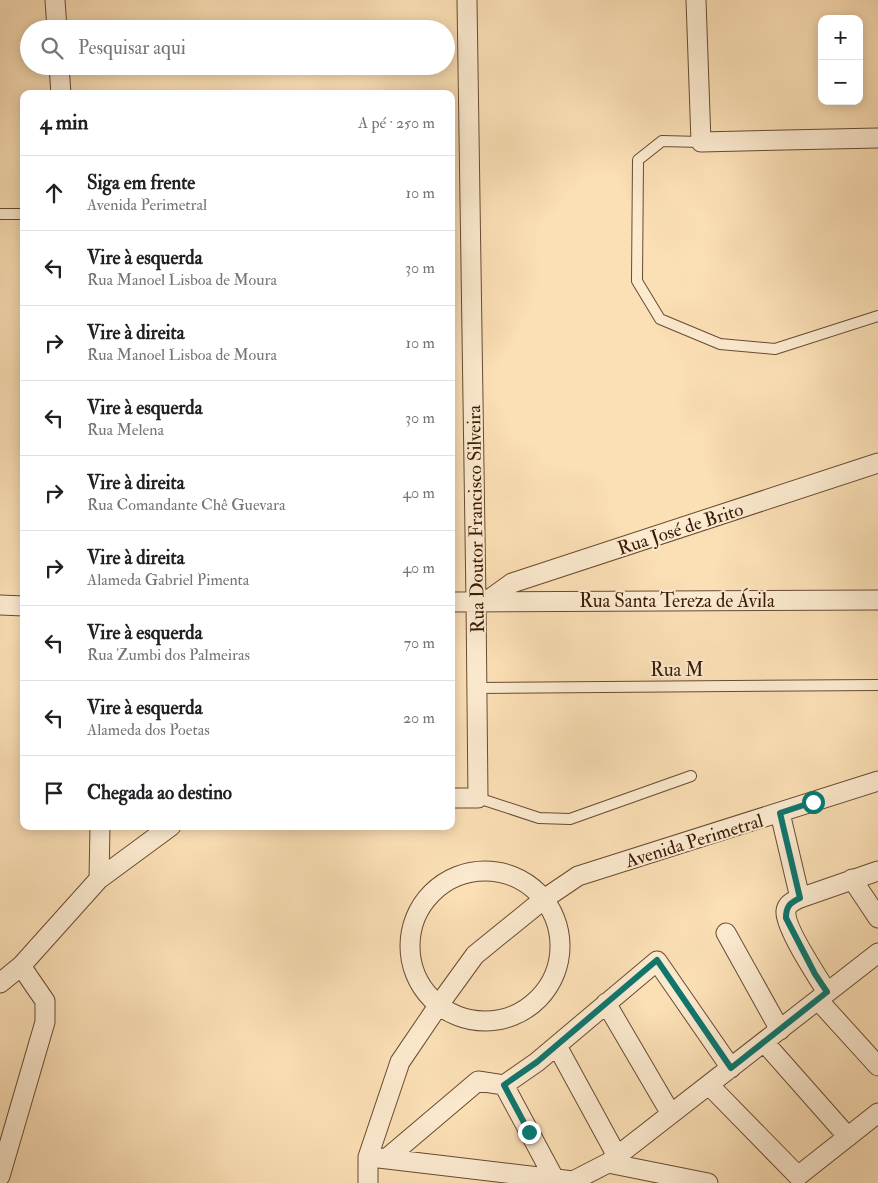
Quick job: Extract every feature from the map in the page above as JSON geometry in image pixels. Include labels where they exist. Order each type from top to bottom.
[{"type":"street","points":[[55,0],[56,20]]},
{"type":"street","name":"Rua Doutor Francisco Silveira","points":[[467,0],[482,601],[476,688],[478,798]]},
{"type":"street","points":[[696,0],[701,142],[878,138]]},
{"type":"street","points":[[60,75],[61,90]]},
{"type":"street","name":"Rua José de Brito","points":[[482,601],[512,583],[878,463]]},
{"type":"street","name":"Rua Santa Tereza de Ávila","points":[[455,602],[878,600]]},
{"type":"street","points":[[0,605],[20,606]]},
{"type":"street","name":"Avenida Perimetral","points":[[368,1183],[377,1158],[400,1062],[475,955],[544,899],[578,876],[878,781]]},
{"type":"street","points":[[455,798],[478,798]]},
{"type":"street","points":[[780,813],[794,902]]},
{"type":"street","points":[[99,879],[100,830]]},
{"type":"street","points":[[0,983],[21,966],[99,879],[166,830]]},
{"type":"street","points":[[491,871],[514,877],[535,890],[544,899],[557,923],[560,950],[554,977],[538,1000],[516,1015],[489,1022],[462,1019],[438,1006],[422,988],[412,966],[410,942],[415,919],[427,898],[445,882],[468,873],[491,871]]},
{"type":"street","points":[[878,871],[794,902],[786,910],[788,924],[815,974],[823,996],[878,1066]]},
{"type":"street","points":[[852,879],[878,918]]},
{"type":"street","points":[[726,933],[780,1030]]},
{"type":"street","points":[[377,1158],[478,1081],[504,1085],[537,1062],[657,960],[731,1068]]},
{"type":"street","points":[[377,1158],[573,1181],[613,1160],[823,996],[875,962]]},
{"type":"street","points":[[0,1176],[45,1022],[45,1002],[21,966]]},
{"type":"street","points":[[606,1003],[671,1114]]},
{"type":"street","points":[[764,1042],[848,1136]]},
{"type":"street","points":[[557,1046],[613,1160]]},
{"type":"street","points":[[504,1085],[554,1178]]},
{"type":"street","points":[[709,1085],[798,1181],[848,1136],[878,1113]]},
{"type":"street","points":[[613,1160],[708,1183]]},
{"type":"lane","points":[[701,142],[662,141],[638,160],[637,280],[660,319],[720,344],[775,349],[878,316]]},
{"type":"lane","points":[[0,214],[20,214]]},
{"type":"lane","name":"Rua M","points":[[476,688],[878,685]]},
{"type":"lane","points":[[478,798],[539,818],[570,819],[691,776]]},
{"type":"route","points":[[529,1132],[504,1085],[537,1062],[657,960],[731,1068],[827,992],[815,974],[786,918],[788,905],[800,898],[780,813],[813,802]]}]
